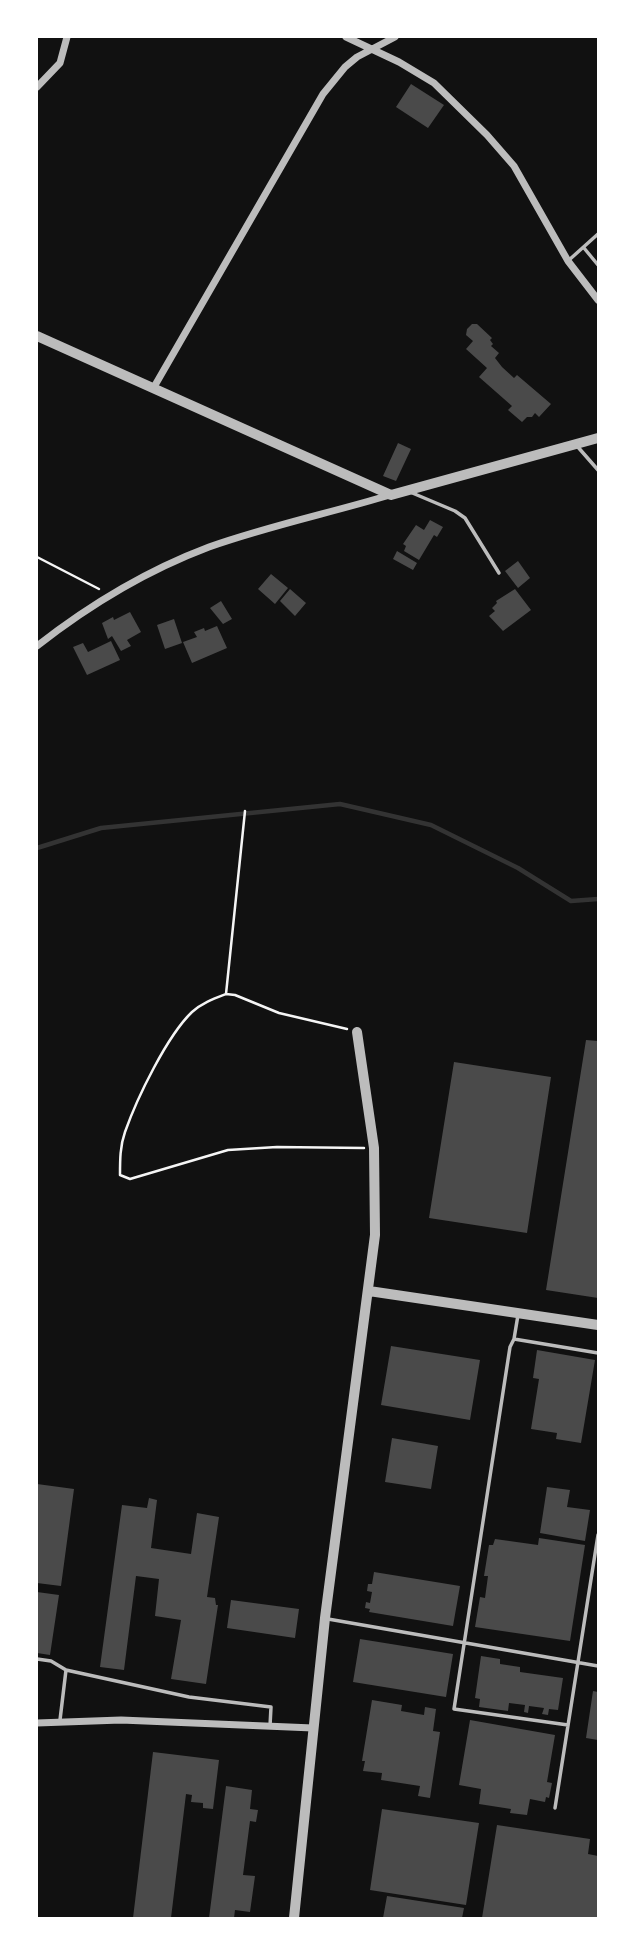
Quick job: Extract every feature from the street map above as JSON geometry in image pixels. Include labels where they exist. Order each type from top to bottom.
[{"type":"street","points":[[37,87],[60,63],[67,37]]},
{"type":"street","points":[[346,37],[399,62],[434,83],[487,135],[514,166],[568,261],[598,300]]},
{"type":"street","points":[[154,387],[323,94],[345,66],[394,37]]},
{"type":"street","points":[[37,335],[391,495]]},
{"type":"street","points":[[37,646],[111,595],[207,548],[598,438]]},
{"type":"street","points":[[294,1918],[325,1619],[375,1236],[374,1148],[356,1032]]},
{"type":"street","points":[[369,1291],[598,1325]]},
{"type":"street","points":[[37,1723],[121,1720],[313,1728]]},
{"type":"lane","points":[[568,261],[598,234]]},
{"type":"lane","points":[[583,247],[598,265]]},
{"type":"lane","points":[[576,444],[598,470]]},
{"type":"lane","points":[[408,491],[465,518],[499,573]]},
{"type":"lane","points":[[519,1313],[510,1347],[454,1709],[568,1724]]},
{"type":"lane","points":[[514,1339],[598,1353]]},
{"type":"lane","points":[[555,1808],[598,1535]]},
{"type":"lane","points":[[325,1619],[598,1666]]},
{"type":"lane","points":[[37,1659],[51,1661],[65,1670],[189,1697],[271,1707],[270,1726]]},
{"type":"lane","points":[[60,1722],[65,1670]]},
{"type":"path","points":[[37,557],[111,595]]},
{"type":"path","points":[[226,994],[245,811]]},
{"type":"path","points":[[356,1032],[279,1013],[235,995],[226,994],[206,1001],[176,1032],[146,1086],[124,1133],[120,1175],[130,1179],[228,1150],[277,1147],[374,1148]]},
{"type":"building","points":[[411,84],[444,105],[428,128],[396,107]]},
{"type":"building","points":[[472,324],[477,324],[492,338],[491,346],[499,353],[495,358],[502,367],[514,378],[517,375],[551,404],[539,417],[535,413],[522,422],[508,410],[512,406],[479,377],[487,368],[466,349],[473,341],[466,335]]},
{"type":"building","points":[[398,443],[411,449],[396,481],[383,476]]},
{"type":"building","points":[[430,520],[443,527],[437,537],[434,535],[419,560],[404,551],[406,546],[403,544],[416,525],[424,530]]},
{"type":"building","points":[[397,551],[417,563],[413,570],[393,559]]},
{"type":"building","points":[[518,561],[530,578],[518,588],[505,571]]},
{"type":"building","points":[[271,574],[288,588],[275,604],[258,589]]},
{"type":"building","points":[[290,589],[306,603],[295,616],[280,601]]},
{"type":"building","points":[[515,589],[531,610],[503,631],[489,616],[495,611],[492,608],[496,601]]},
{"type":"building","points":[[221,601],[232,619],[223,624],[210,608]]},
{"type":"building","points":[[130,612],[141,632],[127,640],[131,646],[121,651],[112,636],[108,639],[102,623]]},
{"type":"building","points":[[174,619],[182,643],[165,649],[157,625]]},
{"type":"building","points":[[217,626],[227,648],[192,663],[183,642],[197,637],[194,632]]},
{"type":"building","points":[[111,641],[120,660],[87,675],[73,647],[83,643],[88,652]]},
{"type":"building","points":[[586,1040],[598,1041],[598,1298],[546,1290]]},
{"type":"building","points":[[454,1062],[551,1077],[527,1233],[429,1218]]},
{"type":"building","points":[[391,1346],[480,1360],[470,1420],[381,1405]]},
{"type":"building","points":[[537,1350],[595,1360],[581,1443],[556,1439],[557,1433],[531,1429],[539,1379],[533,1378]]},
{"type":"building","points":[[392,1438],[438,1446],[431,1489],[385,1482]]},
{"type":"building","points":[[37,1484],[74,1489],[61,1586],[37,1583]]},
{"type":"building","points":[[547,1487],[570,1490],[567,1507],[590,1510],[585,1541],[540,1533]]},
{"type":"building","points":[[149,1498],[157,1500],[151,1548],[191,1554],[197,1513],[219,1517],[207,1597],[215,1598],[218,1605],[206,1684],[171,1679],[181,1620],[155,1616],[159,1579],[136,1576],[124,1670],[100,1667],[122,1505],[147,1508]]},
{"type":"building","points":[[539,1538],[585,1545],[570,1641],[475,1627],[480,1597],[485,1598],[488,1576],[484,1576],[489,1545],[493,1545],[495,1539],[538,1545]]},
{"type":"building","points":[[374,1572],[460,1586],[453,1626],[369,1612],[370,1609],[365,1608],[366,1602],[370,1603],[372,1592],[367,1591],[368,1584],[372,1584]]},
{"type":"building","points":[[37,1592],[59,1595],[50,1655],[37,1653]]},
{"type":"building","points":[[231,1600],[299,1609],[295,1638],[227,1628]]},
{"type":"building","points":[[360,1639],[453,1654],[446,1697],[353,1682]]},
{"type":"building","points":[[481,1656],[500,1659],[500,1664],[520,1667],[520,1672],[563,1678],[558,1710],[549,1709],[548,1715],[542,1714],[544,1708],[529,1706],[528,1713],[524,1712],[525,1705],[509,1703],[508,1711],[479,1707],[480,1699],[475,1698]]},
{"type":"building","points":[[593,1691],[598,1692],[598,1740],[586,1738]]},
{"type":"building","points":[[372,1700],[402,1705],[401,1711],[424,1715],[425,1707],[436,1709],[433,1731],[440,1732],[430,1798],[418,1796],[420,1786],[381,1780],[382,1773],[363,1771],[365,1761],[362,1761]]},
{"type":"building","points":[[470,1720],[555,1735],[547,1782],[552,1783],[549,1798],[546,1797],[545,1802],[530,1799],[527,1815],[510,1813],[511,1809],[479,1804],[481,1789],[459,1785]]},
{"type":"building","points":[[153,1752],[219,1760],[213,1809],[203,1808],[203,1803],[191,1802],[192,1795],[186,1794],[171,1918],[133,1918]]},
{"type":"building","points":[[226,1786],[252,1790],[250,1809],[258,1810],[256,1822],[250,1821],[243,1875],[255,1876],[250,1912],[235,1910],[234,1918],[209,1918]]},
{"type":"building","points":[[382,1809],[479,1823],[466,1905],[370,1890]]},
{"type":"building","points":[[497,1825],[590,1839],[588,1854],[598,1856],[598,1918],[482,1918]]},
{"type":"building","points":[[387,1896],[464,1908],[462,1918],[383,1918]]},
{"type":"waterway","points":[[37,848],[101,828],[340,804],[431,825],[518,868],[571,901],[598,899]]}]
